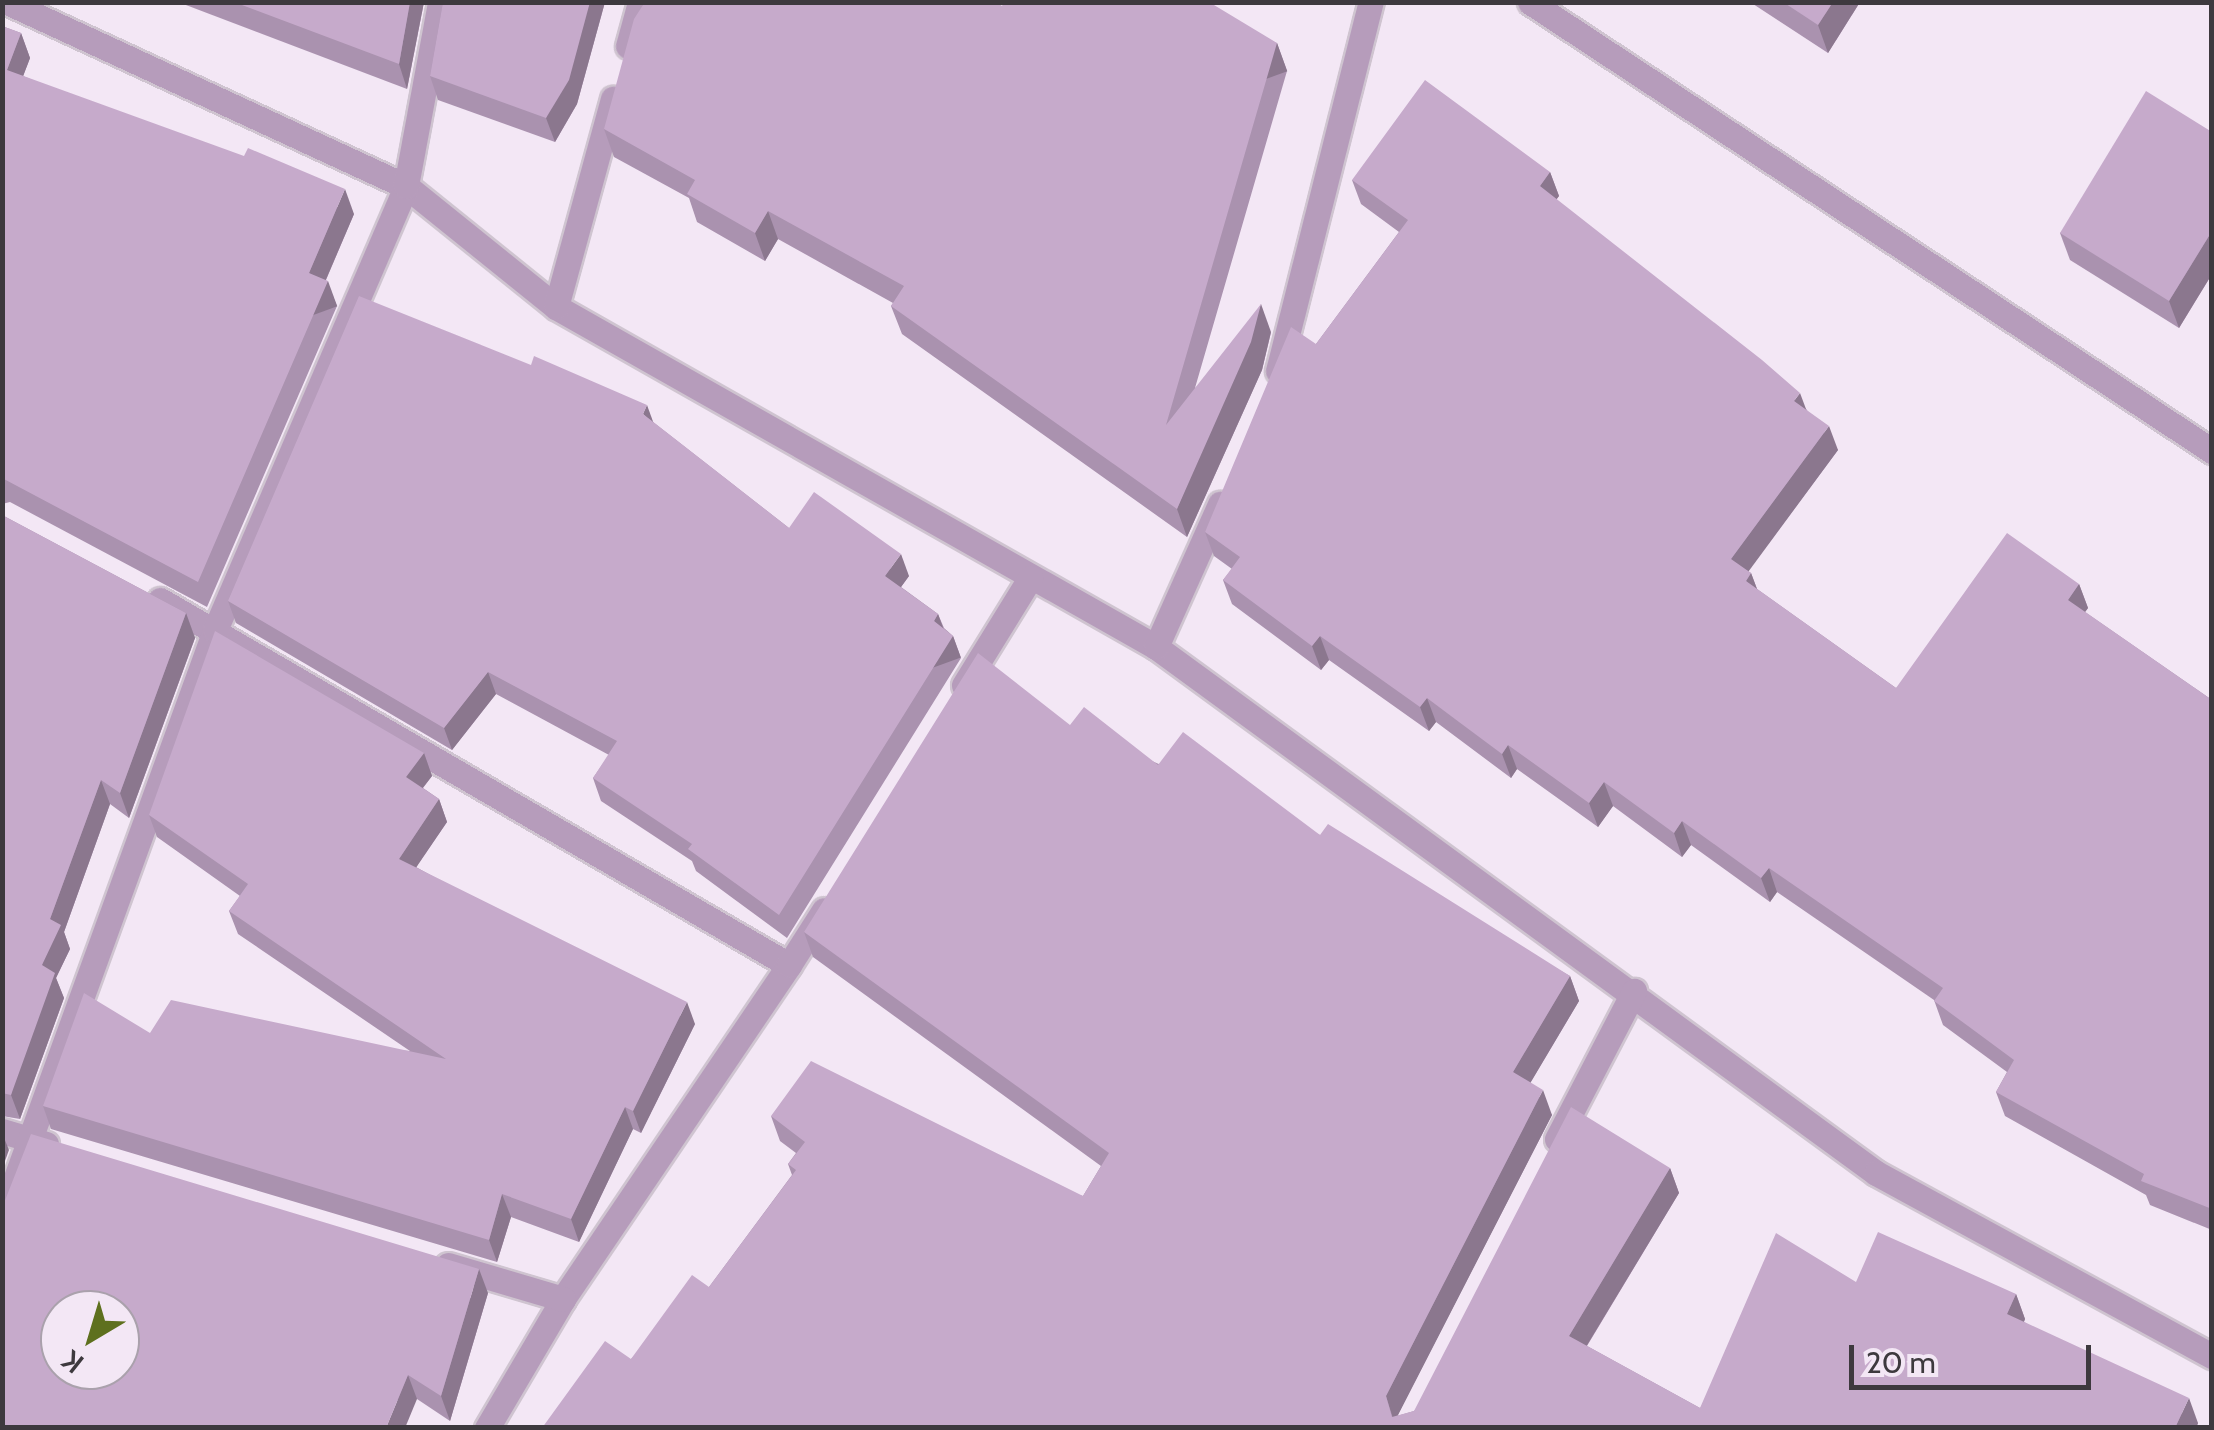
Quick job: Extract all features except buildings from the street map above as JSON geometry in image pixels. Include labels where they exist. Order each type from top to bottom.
[{"type":"street","points":[[8,2],[406,186],[556,307],[1156,647],[1634,991],[1876,1173],[2212,1356]]},
{"type":"street","points":[[2,1216],[215,630],[406,186],[440,2]]},
{"type":"street","points":[[556,307],[640,2]]},
{"type":"street","points":[[1269,393],[1372,2]]},
{"type":"street","points":[[1530,2],[2212,451]]},
{"type":"street","points":[[1156,647],[1229,484]]},
{"type":"street","points":[[946,713],[1030,578]]},
{"type":"street","points":[[133,586],[789,965]]},
{"type":"street","points":[[487,1428],[564,1299],[842,881]]},
{"type":"street","points":[[1544,1166],[1634,991]]},
{"type":"street","points":[[2,1131],[68,1151]]},
{"type":"street","points":[[430,1259],[564,1299]]}]
